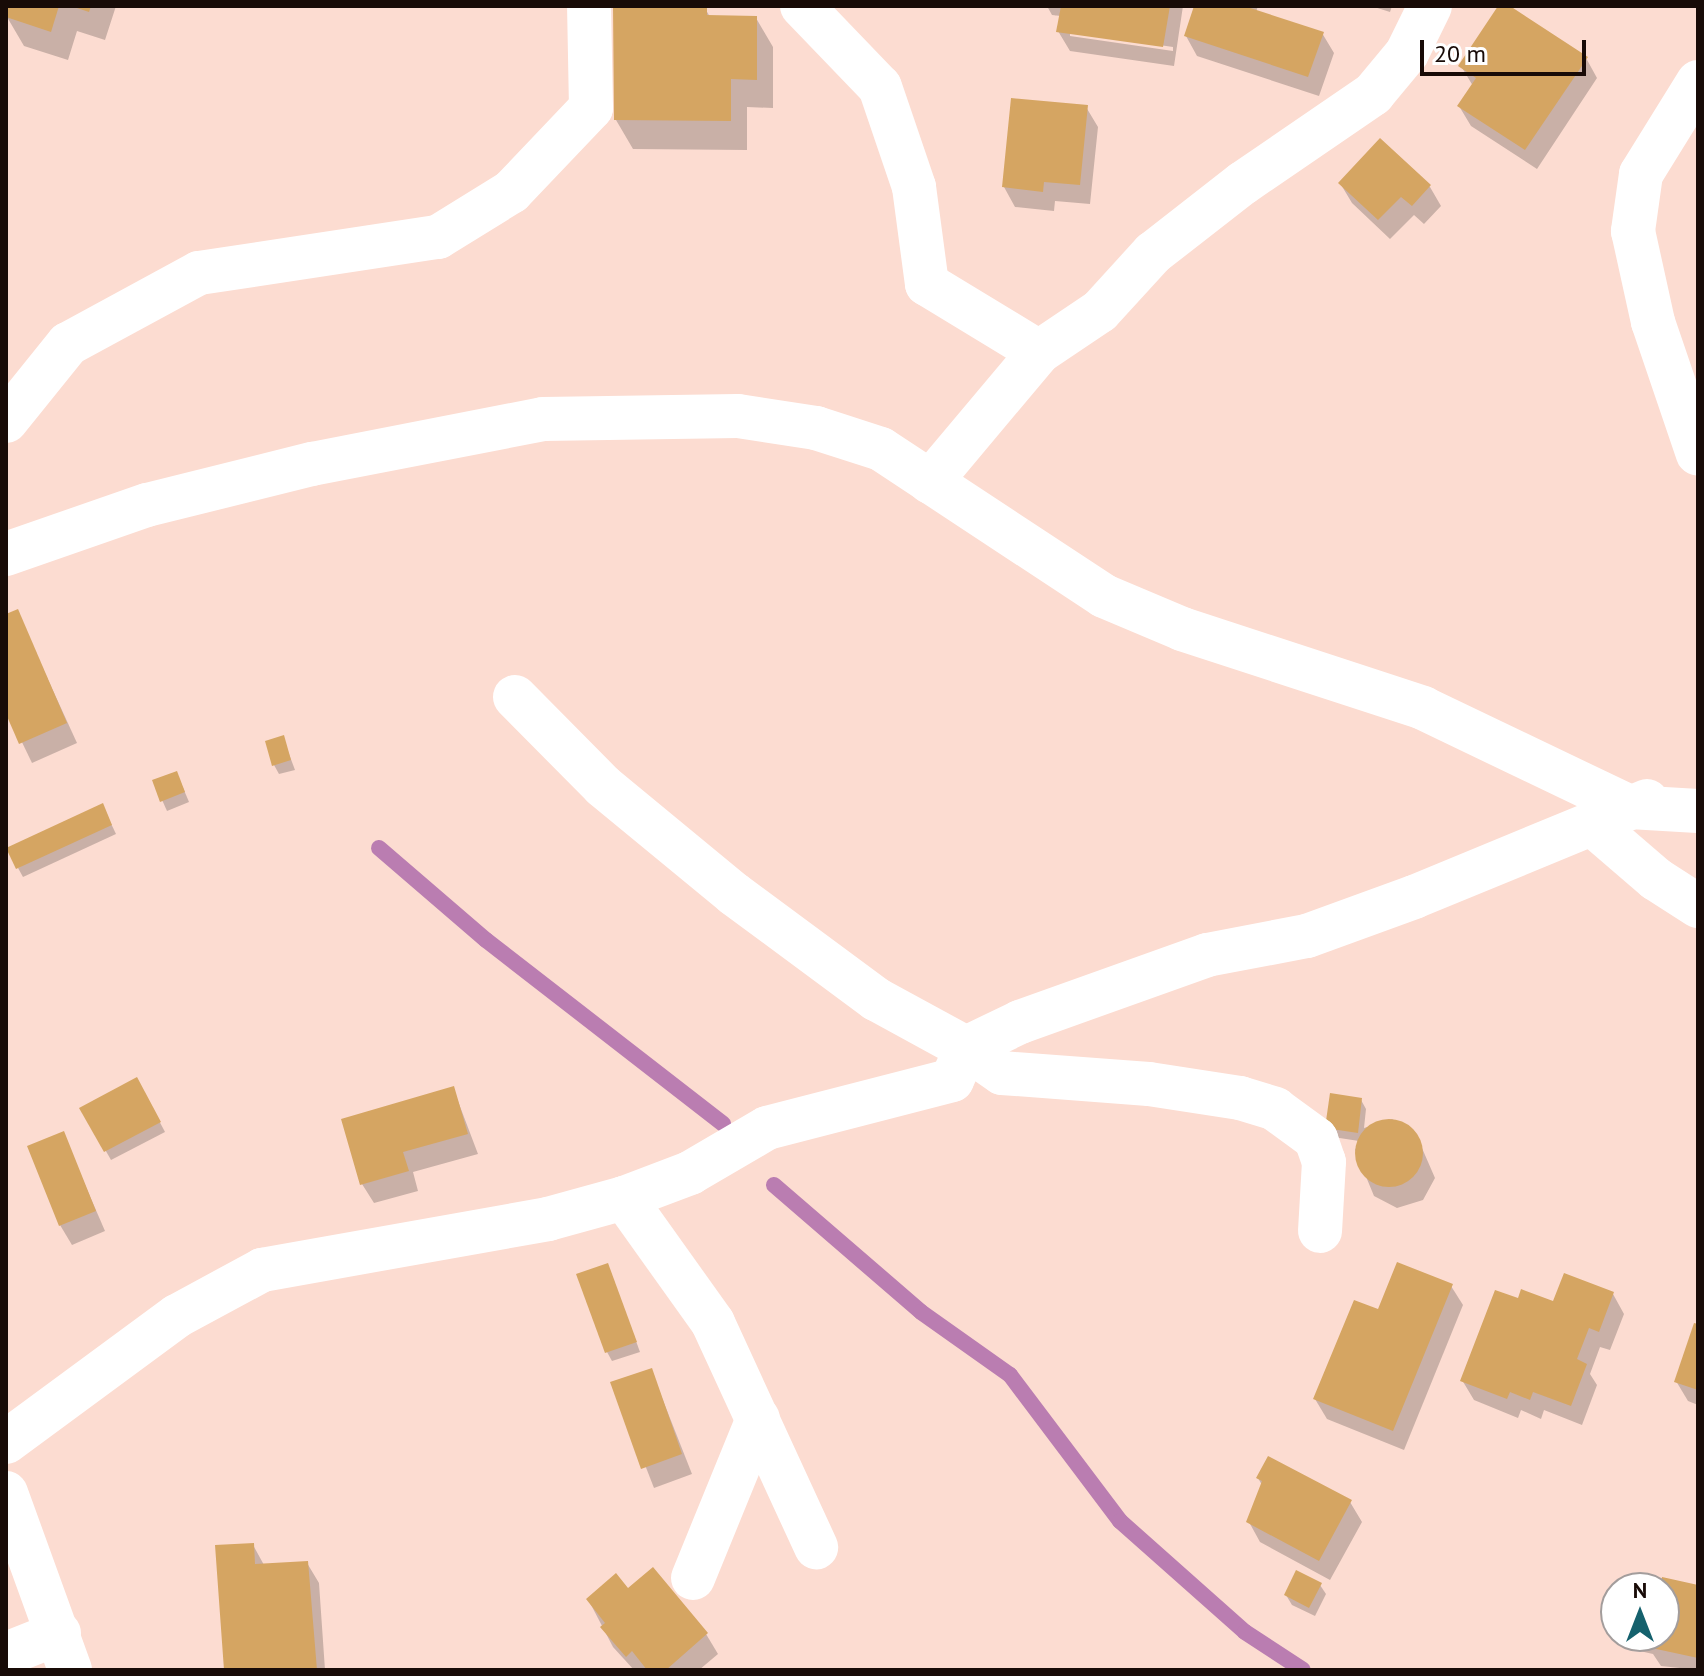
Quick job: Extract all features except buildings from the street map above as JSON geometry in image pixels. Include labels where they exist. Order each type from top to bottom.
[{"type":"street","points":[[6,421],[68,344],[199,273],[438,237],[511,192],[591,108],[589,6]]},
{"type":"street","points":[[802,6],[880,87],[914,187],[927,284],[1039,352]]},
{"type":"street","points":[[930,482],[1039,352],[1100,311],[1153,253],[1232,191],[1373,94],[1407,53],[1430,6]]},
{"type":"street","points":[[1698,82],[1641,174],[1633,231],[1653,322],[1698,454]]},
{"type":"street","points":[[6,554],[192,494],[312,464],[543,419],[738,416],[816,428],[881,449],[1104,596],[1182,629],[1423,708],[1611,815],[1656,879],[1698,906]]},
{"type":"street","points":[[515,697],[603,786],[734,894],[876,999],[966,1048],[1002,1073],[1149,1084],[1275,1109],[1316,1139],[1324,1162],[1320,1231]]},
{"type":"street","points":[[6,1442],[177,1316],[262,1270],[548,1219],[624,1198],[690,1173],[767,1128],[952,1080],[966,1048],[1020,1022],[1207,955],[1307,936],[1698,783]]},
{"type":"street","points":[[1611,815],[1698,811]]},
{"type":"street","points":[[624,1198],[713,1323],[816,1547]]},
{"type":"street","points":[[693,1578],[758,1419]]},
{"type":"street","points":[[6,1493],[65,1652],[6,1654]]},
{"type":"waterway","points":[[379,848],[486,940],[723,1124]]},
{"type":"waterway","points":[[774,1185],[921,1312],[1010,1375],[1120,1521],[1245,1632],[1303,1670]]}]
